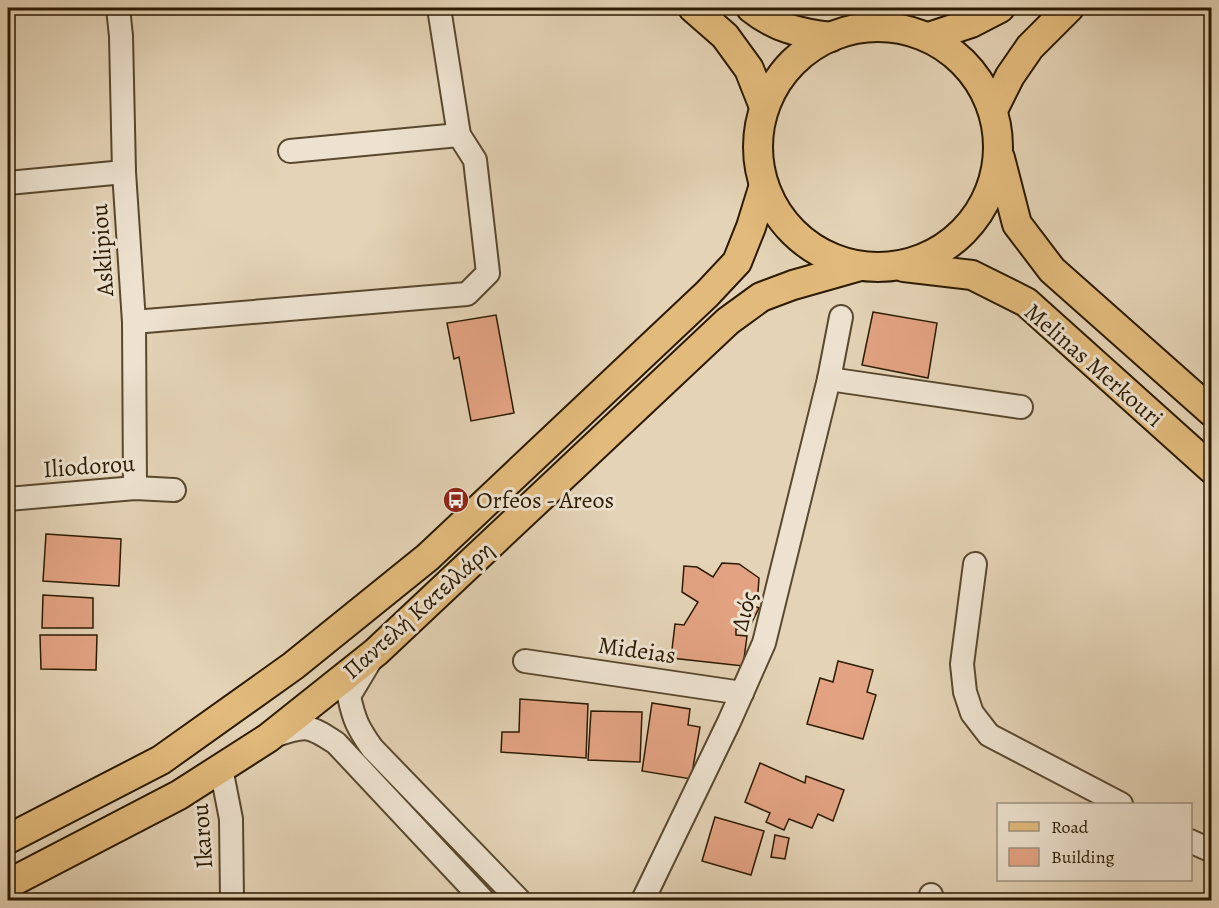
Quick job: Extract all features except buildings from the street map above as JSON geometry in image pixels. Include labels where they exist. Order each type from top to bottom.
[{"type":"main road","points":[[693,8],[725,36],[749,69],[764,107]]},
{"type":"main road","points":[[751,8],[767,21],[799,33],[831,37]]},
{"type":"main road","points":[[929,37],[971,23],[1000,8]]},
{"type":"main road","points":[[993,110],[1010,76],[1030,47],[1069,8]]},
{"type":"main road","points":[[892,26],[929,37],[957,55],[979,80],[993,110],[998,131],[999,153],[989,193],[968,228],[936,253],[897,266],[860,266],[828,256],[800,238],[778,214],[764,184],[758,146],[764,107],[784,71],[814,44],[853,28],[892,26]]},
{"type":"main road","name":"Melinas Merkouri","points":[[999,153],[1017,224],[1052,270],[1212,412]]},
{"type":"main road","name":"Παντελή Κατελλάρη","points":[[8,839],[160,760],[293,666],[428,557],[706,294],[736,262],[751,227],[764,184]]},
{"type":"main road","name":"Παντελή Κατελλάρη","points":[[8,884],[179,795],[268,738],[376,652],[728,321],[761,297],[793,285],[860,266]]},
{"type":"main road","name":"Melinas Merkouri","points":[[897,266],[972,275],[1026,302],[1212,469]]},
{"type":"street","name":"Asklipiou","points":[[118,8],[121,36],[124,172],[134,322],[135,488]]},
{"type":"street","points":[[134,322],[467,294],[488,273],[475,160],[459,135],[438,8]]},
{"type":"street","points":[[290,151],[459,135]]},
{"type":"street","points":[[8,183],[124,172]]},
{"type":"street","name":"Διός","points":[[643,900],[764,643],[842,317]]},
{"type":"street","points":[[829,379],[1021,407]]},
{"type":"street","name":"Iliodorou","points":[[8,499],[135,488],[174,490]]},
{"type":"street","points":[[975,564],[962,664],[965,692],[972,713],[989,735],[1119,803]]},
{"type":"street","points":[[376,652],[349,696],[355,722],[360,732],[372,748],[519,900]]},
{"type":"street","name":"Mideias","points":[[525,661],[742,693]]},
{"type":"street","points":[[268,738],[302,727],[319,732],[336,743],[483,900]]},
{"type":"street","name":"Ikarou","points":[[221,768],[231,819],[232,900]]},
{"type":"street","points":[[1192,841],[1212,851]]},
{"type":"place","name":"Orfeos - Areos","points":[[456,500]]}]
